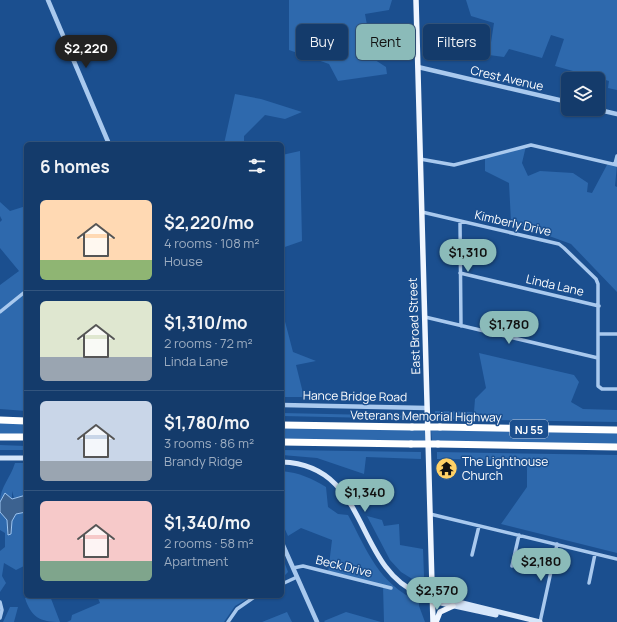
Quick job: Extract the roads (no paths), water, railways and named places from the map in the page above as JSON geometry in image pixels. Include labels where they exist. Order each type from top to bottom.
[{"type":"highway","points":[[0,420],[24,421]]},
{"type":"highway","name":"Veterans Memorial Highway","points":[[284,425],[617,430]]},
{"type":"highway","points":[[0,437],[24,437]]},
{"type":"highway","name":"NJ 55","points":[[284,442],[617,447]]},
{"type":"main road","name":"East Broad Street","points":[[416,0],[430,514],[435,622]]},
{"type":"main road","points":[[0,458],[24,458]]},
{"type":"main road","points":[[284,462],[308,467],[335,484],[349,501],[381,561],[395,578],[409,588],[433,598],[436,602],[526,622]]},
{"type":"main road","points":[[433,598],[438,597],[540,622]]},
{"type":"main road","points":[[435,622],[440,612],[453,606]]},
{"type":"street","points":[[48,0],[109,142]]},
{"type":"street","name":"Crest Avenue","points":[[418,67],[561,100]]},
{"type":"street","points":[[605,111],[617,114]]},
{"type":"street","points":[[420,159],[454,165],[531,145],[616,165],[617,156]]},
{"type":"street","name":"Kimberly Drive","points":[[422,212],[559,244],[596,279],[598,284],[598,386],[602,389],[617,389]]},
{"type":"street","points":[[460,221],[460,326]]},
{"type":"street","name":"Linda Lane","points":[[460,273],[598,306]]},
{"type":"street","points":[[0,312],[24,293]]},
{"type":"street","points":[[425,317],[598,358]]},
{"type":"street","points":[[598,334],[617,334]]},
{"type":"street","name":"Hance Bridge Road","points":[[284,405],[427,408]]},
{"type":"street","points":[[430,514],[617,559]]},
{"type":"street","points":[[472,555],[479,526]]},
{"type":"street","points":[[512,566],[519,536]]},
{"type":"street","points":[[540,622],[557,544]]},
{"type":"street","points":[[284,548],[317,622]]},
{"type":"street","points":[[589,582],[595,554]]},
{"type":"street","name":"Beck Drive","points":[[293,568],[303,566],[391,588]]},
{"type":"street","points":[[284,583],[297,577]]},
{"type":"street","points":[[228,622],[238,609],[253,598]]},
{"type":"street","points":[[0,602],[2,610],[0,618]]},
{"type":"place","name":"The Lighthouse Church","points":[[447,468]]}]
